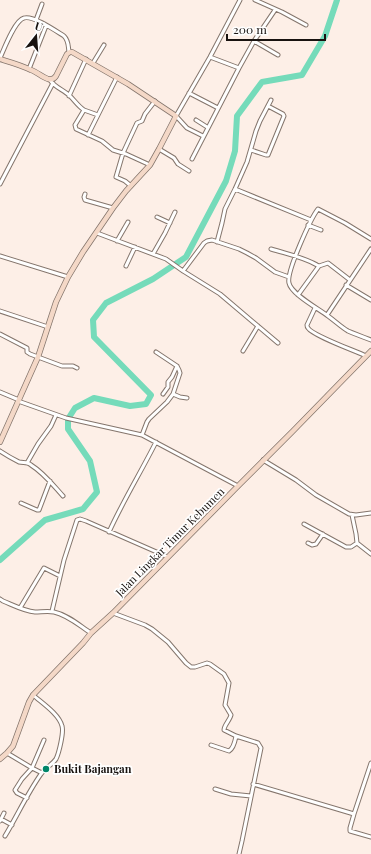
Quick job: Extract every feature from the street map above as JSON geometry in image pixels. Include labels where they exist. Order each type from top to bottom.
[{"type":"street","points":[[0,442],[38,357],[56,302],[68,277],[113,208],[150,165],[240,0]]},
{"type":"street","points":[[255,0],[306,25]]},
{"type":"street","points":[[36,20],[42,4]]},
{"type":"street","points":[[192,159],[207,127],[214,118],[254,41],[275,10]]},
{"type":"street","points":[[0,184],[52,82],[54,78],[56,76],[66,55],[69,52],[67,39],[36,20],[27,18],[21,20],[9,37],[0,59],[38,73],[52,82],[84,110],[98,115]]},
{"type":"street","points":[[29,69],[46,26]]},
{"type":"street","points":[[254,41],[278,56]]},
{"type":"street","points":[[93,63],[104,45]]},
{"type":"street","points":[[69,52],[86,59],[155,101],[176,116],[187,128],[203,136]]},
{"type":"street","points":[[210,57],[239,68]]},
{"type":"street","points":[[69,96],[86,59]]},
{"type":"street","points":[[88,135],[118,78]]},
{"type":"street","points":[[188,93],[218,108]]},
{"type":"street","points":[[217,242],[224,210],[236,189],[247,162],[260,121],[271,100]]},
{"type":"street","points":[[131,186],[125,181],[116,177],[123,153],[137,123],[142,121],[145,114],[155,101]]},
{"type":"street","points":[[251,150],[268,155],[284,116],[268,106]]},
{"type":"street","points":[[84,110],[76,125],[78,130],[102,141],[113,150],[150,165]]},
{"type":"street","points":[[196,120],[207,127]]},
{"type":"street","points":[[159,150],[174,158],[178,164],[189,171]]},
{"type":"street","points":[[236,189],[311,220]]},
{"type":"street","points":[[85,194],[85,200],[113,208]]},
{"type":"street","points":[[371,239],[318,208],[308,225],[295,257],[288,282],[298,295],[315,308],[349,331],[371,340]]},
{"type":"street","points":[[153,254],[175,212]]},
{"type":"street","points":[[157,217],[170,223]]},
{"type":"street","points":[[117,241],[128,222]]},
{"type":"street","points":[[308,225],[321,230]]},
{"type":"street","points":[[97,233],[166,259],[220,294],[278,343]]},
{"type":"street","points":[[182,270],[204,243],[209,240],[247,253],[275,272],[289,277]]},
{"type":"street","points":[[126,266],[135,247]]},
{"type":"street","points":[[271,249],[295,257],[303,258],[319,266]]},
{"type":"street","points":[[327,315],[371,249]]},
{"type":"street","points":[[0,256],[68,277]]},
{"type":"street","points":[[298,295],[319,266],[325,263],[328,263],[350,280]]},
{"type":"street","points":[[346,285],[371,300]]},
{"type":"street","points":[[315,308],[307,325],[308,329],[326,339],[366,356]]},
{"type":"street","points":[[0,311],[48,327]]},
{"type":"street","points":[[243,351],[258,326]]},
{"type":"street","points":[[0,334],[27,348],[27,352],[38,357],[62,366],[77,368]]},
{"type":"street","name":"Jalan Lingkar Timur Kebumen","points":[[0,759],[8,753],[12,746],[28,702],[33,695],[91,633],[113,613],[371,351]]},
{"type":"street","points":[[142,435],[149,419],[167,402],[173,394],[180,373],[176,366],[156,352]]},
{"type":"street","points":[[164,394],[176,366]]},
{"type":"street","points":[[0,392],[56,415],[142,435],[238,486]]},
{"type":"street","points":[[173,394],[187,398]]},
{"type":"street","points":[[27,463],[56,415]]},
{"type":"street","points":[[109,532],[156,442]]},
{"type":"street","points":[[0,451],[37,469],[63,496]]},
{"type":"street","points":[[263,460],[296,480],[307,490],[352,515],[371,513]]},
{"type":"street","points":[[21,504],[39,510],[50,481]]},
{"type":"street","points":[[352,515],[357,543],[371,554]]},
{"type":"street","points":[[52,612],[64,560],[77,520],[82,520],[168,557]]},
{"type":"street","points":[[304,524],[347,548],[357,543]]},
{"type":"street","points":[[308,543],[312,545],[316,544],[323,534]]},
{"type":"street","points":[[58,558],[64,560]]},
{"type":"street","points":[[20,608],[44,568],[60,576]]},
{"type":"street","points":[[0,599],[20,608],[34,612],[52,612],[67,617],[91,633]]},
{"type":"street","points":[[113,613],[152,629],[168,642],[191,667],[198,667],[207,663],[210,664],[224,674],[229,683],[225,705],[231,715],[224,729],[225,731],[236,736],[258,743],[261,748],[238,854]]},
{"type":"street","points":[[5,836],[42,773],[54,762],[57,757],[63,731],[61,722],[56,714],[33,695]]},
{"type":"street","points":[[211,744],[229,751],[231,750],[236,736]]},
{"type":"street","points":[[27,798],[17,793],[15,790],[32,768],[44,740]]},
{"type":"street","points":[[8,753],[42,773]]},
{"type":"street","points":[[371,763],[350,828],[350,831],[371,837]]},
{"type":"street","points":[[253,784],[354,814]]},
{"type":"street","points":[[215,789],[231,794],[251,796]]},
{"type":"street","points":[[4,813],[0,820],[12,825]]},
{"type":"waterway","points":[[0,560],[45,520],[83,509],[97,492],[90,461],[68,429],[68,419],[75,408],[94,398],[130,406],[146,404],[151,395],[94,337],[93,320],[106,303],[153,279],[186,257],[226,181],[235,151],[237,116],[262,82],[302,75],[325,36],[337,0]]},
{"type":"place","name":"Bukit Bajangan","points":[[46,769]]}]
